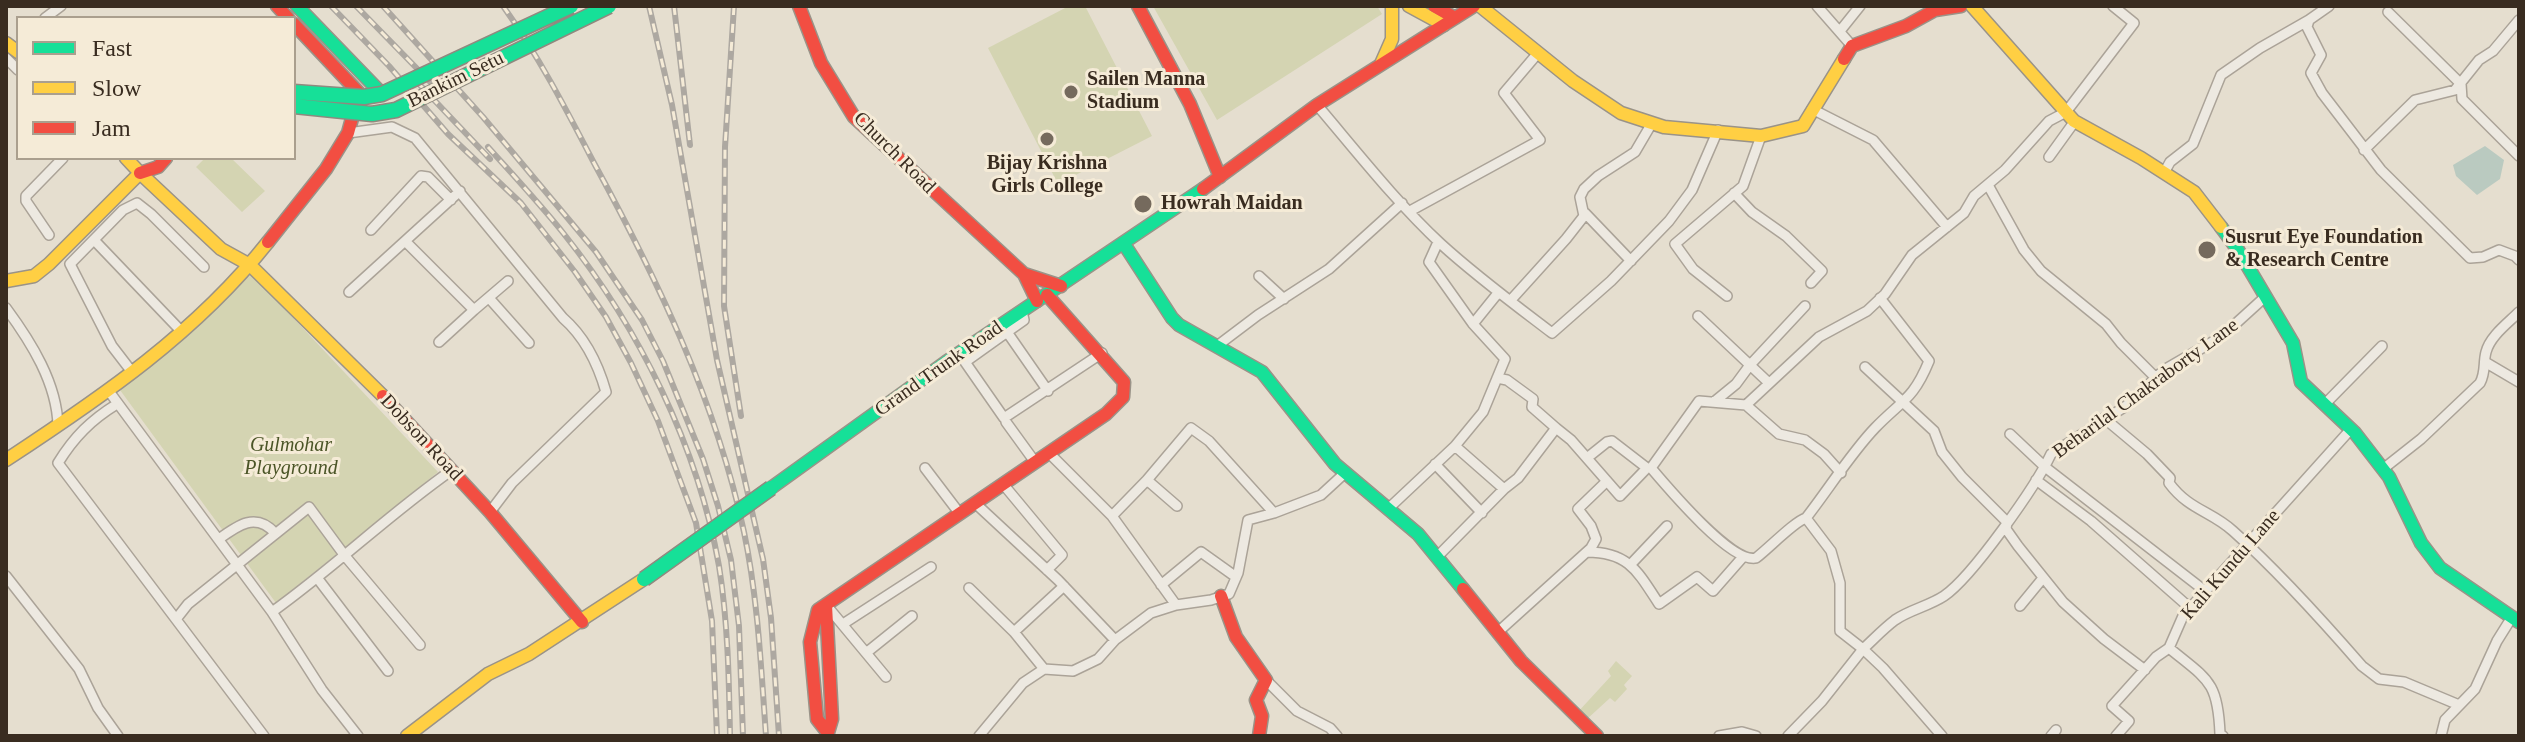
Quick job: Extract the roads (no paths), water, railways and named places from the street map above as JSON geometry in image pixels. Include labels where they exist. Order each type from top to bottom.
[{"type":"main road","points":[[297,6],[382,94]]},
{"type":"main road","name":"Bankim Setu","points":[[296,92],[364,97],[382,94],[571,6]]},
{"type":"main road","name":"Bankim Setu","points":[[296,106],[372,114],[396,110],[609,6]]},
{"type":"main road","name":"Church Road","points":[[799,6],[821,63],[854,117],[1024,274]]},
{"type":"main road","points":[[1138,6],[1190,104],[1220,177]]},
{"type":"main road","points":[[1381,64],[1392,39],[1392,6]]},
{"type":"main road","points":[[1409,6],[1450,21]]},
{"type":"main road","points":[[1434,6],[1450,21]]},
{"type":"main road","name":"Grand Trunk Road","points":[[407,736],[488,674],[582,622],[1022,311],[1220,177],[1317,105],[1474,6]]},
{"type":"main road","points":[[1480,6],[1573,81],[1621,113],[1664,127],[1761,136],[1803,126],[1852,46],[1906,26],[1935,10],[1961,6]]},
{"type":"main road","points":[[1972,6],[2070,116],[2194,192],[2238,250],[2293,343],[2301,382],[2351,429],[2383,469],[2421,543],[2440,568],[2516,619]]},
{"type":"main road","points":[[6,460],[108,390],[182,332],[250,265],[326,169],[348,133],[359,93],[296,26]]},
{"type":"main road","points":[[6,281],[34,276],[142,166],[162,163]]},
{"type":"main road","name":"Dobson Road","points":[[142,166],[221,249],[250,265],[411,424],[582,622]]},
{"type":"main road","points":[[1124,244],[1172,318],[1179,325],[1262,372],[1335,464],[1389,508],[1437,557],[1521,661],[1597,736]]},
{"type":"main road","points":[[1024,274],[1061,286]]},
{"type":"main road","points":[[828,735],[817,719],[810,642],[818,610],[1049,453],[1122,400],[1127,392],[1124,382],[1102,353],[1042,298],[1024,274]]},
{"type":"main road","points":[[1221,596],[1236,637],[1266,680],[1256,700],[1262,716],[1259,736]]},
{"type":"street","points":[[1817,6],[1852,46]]},
{"type":"street","points":[[1840,31],[1860,6]]},
{"type":"street","points":[[2049,157],[2070,116],[2134,23],[2113,6]]},
{"type":"street","points":[[2164,173],[2170,162],[2193,144],[2221,75],[2329,6]]},
{"type":"street","points":[[2388,12],[2461,84],[2462,99],[2519,156]]},
{"type":"street","points":[[2309,20],[2307,27],[2321,55],[2311,73],[2322,93],[2381,170],[2470,258],[2483,257],[2499,250],[2519,260]]},
{"type":"street","points":[[2364,150],[2415,100],[2455,90],[2479,60],[2493,51],[2519,20]]},
{"type":"street","points":[[1410,211],[1540,140],[1504,93],[1538,53]]},
{"type":"street","points":[[1317,105],[1438,242],[1498,293],[1552,333],[1631,261],[1669,221],[1692,190],[1718,130]]},
{"type":"street","points":[[1812,109],[1873,140],[1947,227]]},
{"type":"street","points":[[1746,405],[1819,337],[1867,311],[1891,287],[1912,255],[1964,213],[1974,196],[2005,170],[2049,121],[2070,116]]},
{"type":"street","points":[[1631,261],[1585,213],[1580,197],[1598,176],[1635,152],[1652,123]]},
{"type":"street","points":[[348,133],[392,127],[415,138],[574,328],[599,365],[606,392],[512,483],[490,512]]},
{"type":"street","points":[[1727,296],[1693,269],[1675,244],[1743,186],[1761,136]]},
{"type":"street","points":[[49,235],[26,201],[26,196],[61,160]]},
{"type":"street","points":[[371,230],[421,176],[428,177],[451,200]]},
{"type":"street","points":[[1988,185],[2024,250],[2041,271],[2106,324],[2156,378]]},
{"type":"street","points":[[349,292],[460,191]]},
{"type":"street","points":[[1734,193],[1822,271],[1811,283]]},
{"type":"street","points":[[132,372],[112,346],[70,264],[123,210],[137,203],[204,267]]},
{"type":"street","points":[[1217,346],[1329,269],[1402,203]]},
{"type":"street","points":[[1510,301],[1566,239],[1585,213]]},
{"type":"street","points":[[94,240],[182,332]]},
{"type":"street","points":[[406,242],[474,310]]},
{"type":"street","points":[[1389,508],[1455,446],[1483,412],[1505,359],[1473,324],[1429,262],[1438,242]]},
{"type":"street","points":[[1259,276],[1284,299]]},
{"type":"street","points":[[439,342],[508,281]]},
{"type":"street","points":[[1473,324],[1498,293]]},
{"type":"street","name":"Beharilal Chakraborty Lane","points":[[1788,736],[1822,701],[1863,649],[1896,619],[1946,595],[2007,522],[2051,454],[2126,406],[2164,370],[2221,337],[2265,297]]},
{"type":"street","points":[[489,298],[529,343]]},
{"type":"street","points":[[1587,458],[1612,441],[1649,468],[1686,509],[1742,558],[1756,558],[1780,540],[1797,520],[1806,518],[1874,429],[1919,386],[1929,361],[1880,298]]},
{"type":"street","points":[[1714,402],[1736,384],[1805,306]]},
{"type":"street","points":[[6,308],[43,368],[58,408],[58,426]]},
{"type":"street","points":[[1022,311],[1024,320],[965,362],[1004,418],[1102,353]]},
{"type":"street","points":[[2383,469],[2421,439],[2480,383],[2485,375],[2486,352],[2492,340],[2519,312]]},
{"type":"street","points":[[1698,316],[1769,383]]},
{"type":"street","points":[[1007,332],[1048,391]]},
{"type":"street","points":[[2325,404],[2382,346]]},
{"type":"street","points":[[2485,362],[2519,382]]},
{"type":"street","points":[[1865,367],[1934,431],[1942,452],[2007,522],[2006,529],[2063,602],[2145,670]]},
{"type":"street","points":[[1497,378],[1507,380],[1533,399],[1532,407],[1587,458],[1620,496],[1649,468],[1699,401],[1746,405],[1779,434],[1805,440],[1815,447],[1841,473]]},
{"type":"street","points":[[108,390],[272,612],[322,690],[358,736]]},
{"type":"street","points":[[117,404],[95,417],[74,438],[58,463],[264,736]]},
{"type":"street","points":[[2104,418],[2147,454],[2170,478],[2169,483],[2186,503],[2224,523],[2247,543],[2362,666],[2379,679],[2404,682],[2459,705]]},
{"type":"street","points":[[1006,422],[1035,462]]},
{"type":"street","points":[[1112,516],[1191,428],[1209,441],[1274,513]]},
{"type":"street","points":[[1437,557],[1518,478],[1556,428]]},
{"type":"street","name":"Kali Kundu Lane","points":[[2116,736],[2129,721],[2112,706],[2156,657],[2169,648],[2183,616],[2351,429]]},
{"type":"street","points":[[2010,434],[2045,467],[2205,591]]},
{"type":"street","points":[[1455,446],[1504,489]]},
{"type":"street","points":[[1049,453],[1112,516],[1176,605]]},
{"type":"street","points":[[1435,464],[1482,513]]},
{"type":"street","points":[[925,468],[960,514]]},
{"type":"street","points":[[272,612],[318,579],[372,530],[452,470]]},
{"type":"street","points":[[979,736],[1023,683],[1044,669],[1073,671],[1098,659],[1115,640],[1151,613],[1229,594],[1236,577],[1248,520],[1321,495],[1346,472]]},
{"type":"street","points":[[1147,480],[1177,506]]},
{"type":"street","points":[[2036,480],[2091,521],[2190,608]]},
{"type":"street","points":[[1498,632],[1587,552],[1596,539],[1591,526],[1578,509],[1607,481]]},
{"type":"street","points":[[1003,484],[1062,555],[1047,570]]},
{"type":"street","points":[[975,503],[1064,586],[1115,640]]},
{"type":"street","points":[[177,618],[188,604],[309,507],[345,556],[420,645]]},
{"type":"street","points":[[1806,518],[1831,551],[1840,583],[1840,631],[1883,668],[1942,736]]},
{"type":"street","points":[[219,539],[240,523],[252,521],[268,525],[275,533]]},
{"type":"street","points":[[1631,564],[1667,526]]},
{"type":"street","points":[[1161,585],[1201,552],[1236,577]]},
{"type":"street","points":[[1587,552],[1603,552],[1631,564],[1659,604],[1697,577],[1713,591],[1742,558]]},
{"type":"street","points":[[843,624],[931,567]]},
{"type":"street","points":[[6,576],[79,669],[98,708],[118,736]]},
{"type":"street","points":[[2020,606],[2043,578]]},
{"type":"street","points":[[318,579],[388,671]]},
{"type":"street","points":[[1014,632],[1064,586]]},
{"type":"street","points":[[969,588],[1014,632],[1044,669]]},
{"type":"street","points":[[826,605],[886,677]]},
{"type":"street","points":[[866,653],[912,616]]},
{"type":"street","points":[[2441,736],[2445,720],[2475,689],[2497,641],[2516,619]]},
{"type":"street","points":[[2169,648],[2212,685],[2219,709],[2220,734],[2223,736]]},
{"type":"street","points":[[1266,680],[1297,711],[1330,728],[1337,736]]},
{"type":"street","points":[[1719,736],[1742,732],[1756,736]]},
{"type":"railway","points":[[331,6],[448,134],[521,203],[606,317],[631,363],[658,421],[696,523],[712,621],[717,736]]},
{"type":"railway","points":[[356,6],[435,87]]},
{"type":"railway","points":[[383,6],[483,117],[596,252],[642,320],[663,361],[703,459],[731,560],[739,626],[743,736]]},
{"type":"railway","points":[[503,6],[551,83],[662,296],[718,435],[744,532],[753,582],[766,736]]},
{"type":"railway","points":[[649,6],[672,105],[717,360],[763,559],[771,618],[779,736]]},
{"type":"railway","points":[[674,6],[690,145]]},
{"type":"railway","points":[[734,6],[725,147],[724,306],[741,416]]},
{"type":"railway","points":[[419,84],[490,159]]},
{"type":"railway","points":[[488,147],[555,223],[591,270],[640,349],[681,433],[709,521],[719,566],[726,630],[730,736]]},
{"type":"place","name":"Sailen Manna Stadium","points":[[1071,92]]},
{"type":"place","name":"Bijay Krishna Girls College","points":[[1047,139]]},
{"type":"place","name":"Howrah Maidan","points":[[1143,204]]},
{"type":"place","name":"Susrut Eye Foundation & Research Centre","points":[[2207,250]]},
{"type":"park label","name":"Gulmohar Playground","points":[[291,458]]}]
